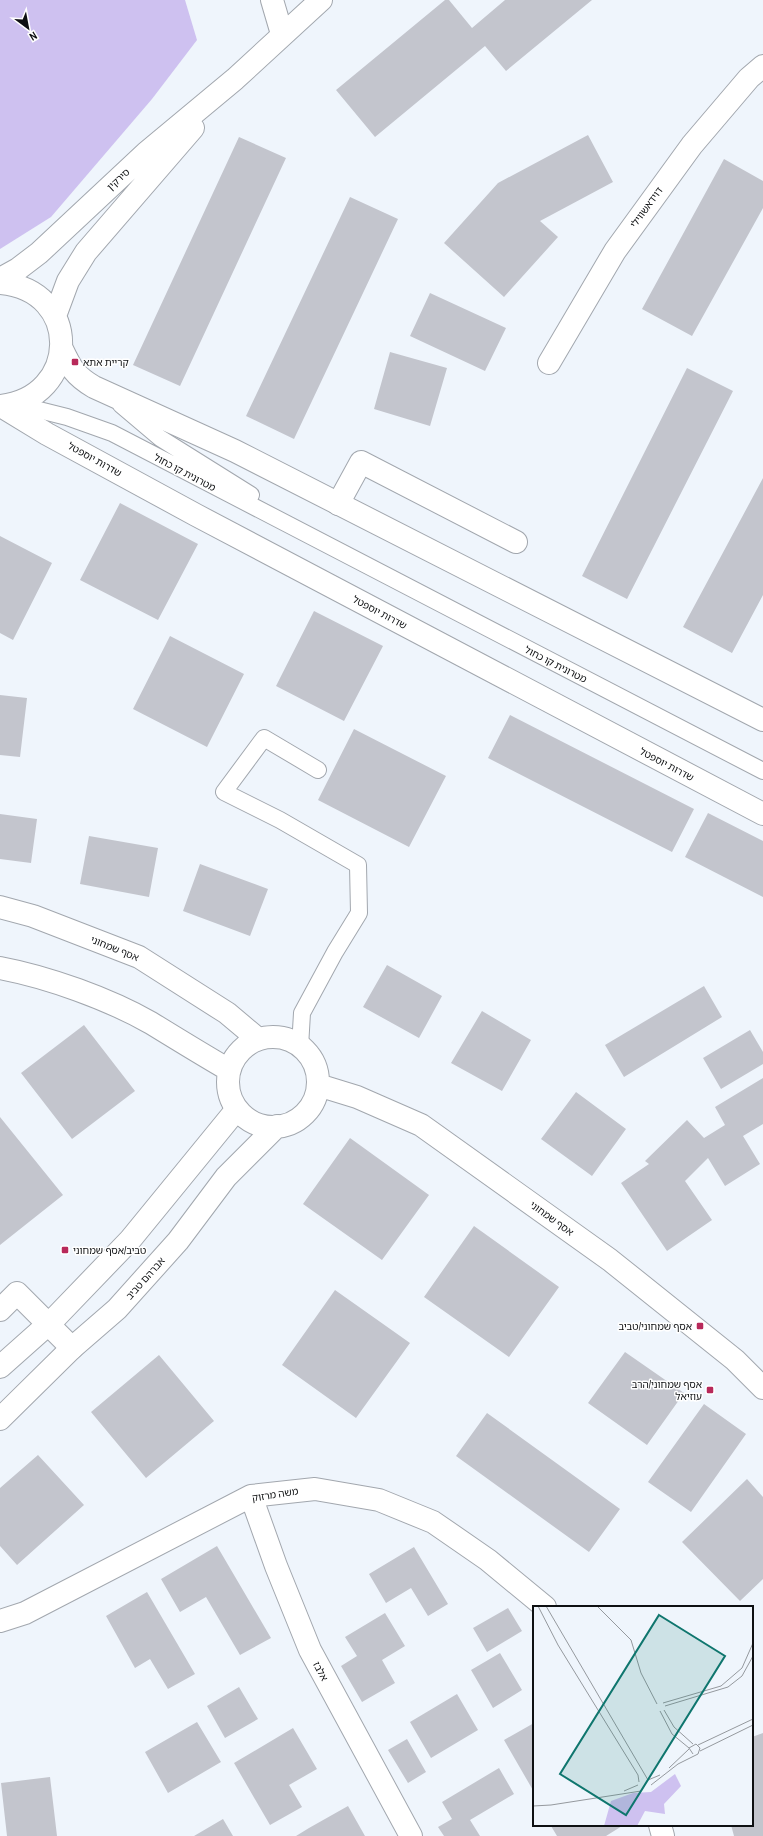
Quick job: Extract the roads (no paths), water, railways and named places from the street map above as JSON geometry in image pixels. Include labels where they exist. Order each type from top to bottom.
[{"type":"street","points":[[272,0],[282,34]]},
{"type":"street","name":"סירקין","points":[[0,279],[18,269],[39,253],[146,153],[235,79],[320,0]]},
{"type":"street","name":"דוידאשווילי","points":[[549,363],[624,238],[692,144],[749,78],[763,66]]},
{"type":"street","name":"סירקין","points":[[55,316],[68,281],[86,252],[235,79]]},
{"type":"street","points":[[0,283],[15,284],[34,292],[46,303],[55,316],[60,332],[61,348],[56,368],[45,386],[28,399],[5,405]]},
{"type":"street","points":[[61,348],[70,367],[79,378],[108,395],[235,452],[759,716]]},
{"type":"street","name":"שדרות יוספטל","points":[[5,405],[47,434],[196,515],[763,814]]},
{"type":"street","points":[[338,504],[361,462],[516,542]]},
{"type":"street","name":"אסף שמחוני","points":[[0,907],[33,916],[139,957],[227,1014],[258,1039]]},
{"type":"street","points":[[0,968],[52,982],[94,997],[150,1023],[229,1070]]},
{"type":"street","points":[[275,1036],[293,1041],[300,1047],[307,1052],[316,1067],[318,1085],[314,1100],[305,1113],[292,1122],[277,1126],[262,1125],[249,1120],[237,1109],[230,1098],[228,1084],[229,1070],[235,1057],[245,1046],[258,1039],[275,1036]]},
{"type":"street","name":"אסף שמחוני","points":[[318,1085],[357,1097],[421,1125],[610,1260],[735,1360],[763,1388]]},
{"type":"street","points":[[0,1368],[48,1324],[130,1240],[237,1109]]},
{"type":"street","name":"אברהם טביב","points":[[0,1419],[72,1348],[117,1309],[178,1241],[226,1177],[277,1126]]},
{"type":"street","points":[[0,1310],[17,1293],[72,1348]]},
{"type":"street","name":"משה מרזוק","points":[[0,1620],[25,1613],[251,1496],[315,1489],[379,1500],[433,1522],[488,1560],[544,1606]]},
{"type":"street","name":"אלבז","points":[[251,1496],[276,1566],[310,1650],[411,1836]]},
{"type":"street","points":[[660,1826],[663,1836]]},
{"type":"lane","name":"מטרונית קו כחול","points":[[108,395],[160,438],[349,557]]},
{"type":"lane","name":"מטרונית קו כחול","points":[[5,405],[67,417],[112,433],[763,771]]},
{"type":"lane","points":[[300,1047],[302,1013],[335,952],[359,913],[358,865],[280,820],[224,792],[264,738],[318,770]]},
{"type":"place","name":"קריית אתא","points":[[75,362]]},
{"type":"place","name":"טביב/אסף שמחוני","points":[[65,1250]]},
{"type":"place","name":"אסף שמחוני/טביב","points":[[700,1326]]},
{"type":"place","name":"אסף שמחוני/הרב עוזיאל","points":[[710,1390]]}]
